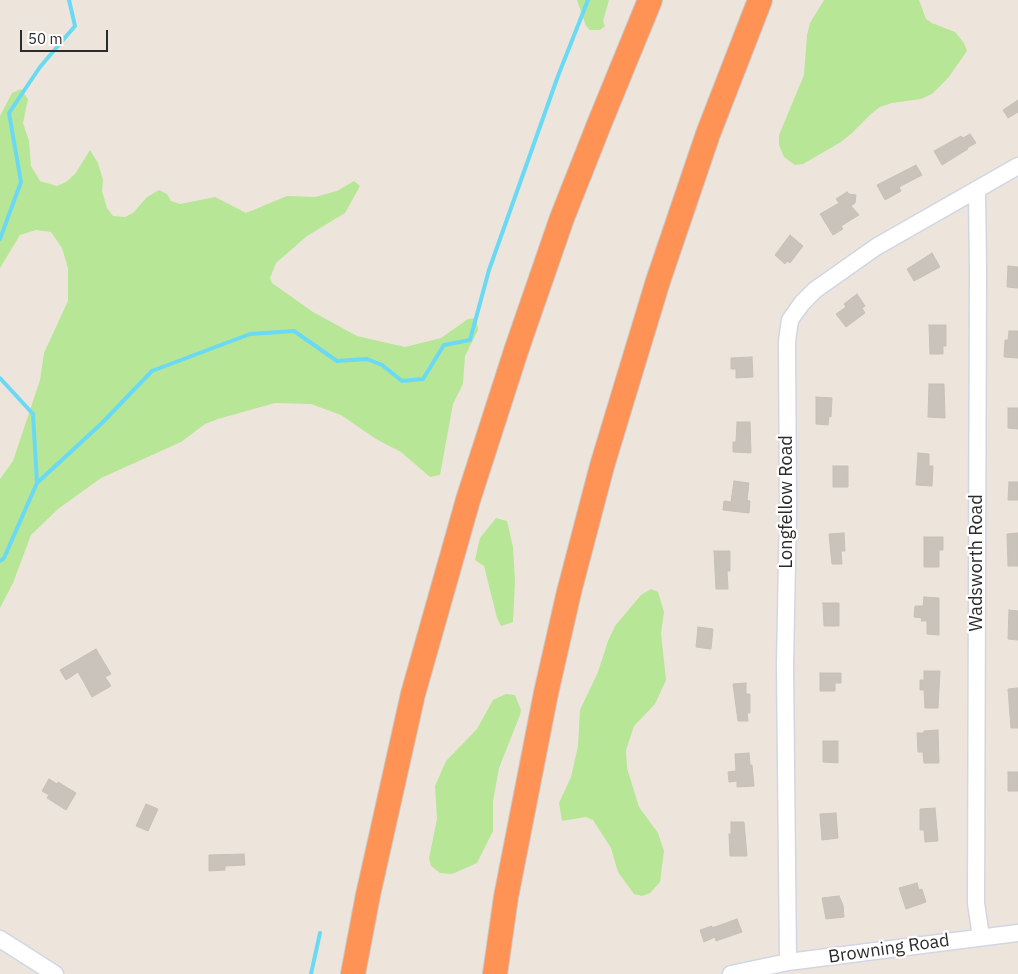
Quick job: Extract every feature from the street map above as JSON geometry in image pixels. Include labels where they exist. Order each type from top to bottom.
[{"type":"highway","points":[[353,974],[372,877],[413,694],[468,500],[510,367],[562,218],[650,0]]},
{"type":"highway","points":[[494,974],[508,887],[546,692],[569,592],[600,474],[658,281],[708,134],[760,0]]},
{"type":"street","name":"Longfellow Road","points":[[788,962],[785,666],[788,514],[787,348],[789,325],[792,316],[802,303],[819,286],[876,247],[1018,166]]},
{"type":"street","name":"Wadsworth Road","points":[[977,190],[976,903],[982,936]]},
{"type":"street","name":"Browning Road","points":[[731,974],[788,962],[1018,932]]},
{"type":"street","points":[[1,941],[55,974]]},
{"type":"green space","points":[[577,0],[609,0],[603,21],[605,26],[600,30],[590,30],[586,26]]},
{"type":"green space","points":[[824,0],[919,0],[926,19],[955,32],[964,43],[967,51],[948,78],[932,94],[921,99],[892,103],[880,107],[841,142],[803,164],[795,165],[784,157],[779,145],[779,135],[804,75],[807,35],[810,23]]},
{"type":"green space","points":[[21,89],[28,99],[23,123],[29,141],[31,166],[40,181],[57,186],[66,182],[75,174],[90,150],[98,163],[103,180],[102,191],[107,208],[113,216],[125,217],[133,213],[147,197],[159,190],[167,194],[171,201],[180,204],[215,197],[246,213],[287,196],[315,197],[337,191],[354,181],[360,186],[345,213],[307,236],[276,263],[270,278],[272,283],[313,312],[357,336],[405,347],[441,338],[468,319],[476,318],[478,330],[465,356],[463,384],[453,404],[440,475],[430,477],[401,452],[376,439],[341,415],[311,404],[275,403],[218,419],[205,424],[181,442],[101,478],[58,509],[31,535],[13,583],[0,608],[0,479],[13,461],[40,380],[44,353],[68,301],[68,268],[62,248],[51,232],[36,230],[20,235],[0,268],[0,116],[12,93]]},
{"type":"green space","points":[[496,518],[507,521],[513,547],[515,581],[513,622],[501,626],[497,618],[484,566],[475,560],[480,538]]},
{"type":"green space","points":[[651,589],[658,592],[664,612],[661,633],[666,680],[655,704],[634,726],[626,750],[627,768],[639,807],[658,833],[664,851],[660,882],[650,893],[642,896],[634,894],[618,872],[611,848],[593,820],[586,817],[562,821],[559,803],[571,777],[578,746],[580,710],[598,672],[608,641],[615,626],[641,595]]},
{"type":"green space","points":[[506,694],[515,695],[521,710],[499,768],[493,801],[493,831],[477,863],[452,874],[440,873],[431,866],[429,858],[437,819],[435,786],[446,761],[477,729],[493,700]]},
{"type":"building","points":[[1018,100],[1018,112],[1008,118],[1003,110]]},
{"type":"building","points":[[970,134],[976,143],[942,165],[934,151],[961,136],[963,138]]},
{"type":"building","points":[[916,165],[922,175],[899,187],[901,191],[885,200],[877,185]]},
{"type":"building","points":[[847,192],[856,195],[855,203],[851,206],[859,215],[841,226],[843,229],[833,235],[820,214],[839,203],[836,199]]},
{"type":"building","points":[[790,235],[803,246],[790,263],[787,261],[785,264],[775,255]]},
{"type":"building","points":[[932,253],[940,267],[914,281],[907,269]]},
{"type":"building","points":[[1008,266],[1018,267],[1018,288],[1007,287]]},
{"type":"building","points":[[857,294],[865,306],[862,308],[865,313],[846,327],[836,314],[846,307],[844,304]]},
{"type":"building","points":[[929,325],[946,325],[946,346],[943,346],[943,354],[930,354]]},
{"type":"building","points":[[1009,331],[1018,331],[1018,358],[1004,357],[1005,340],[1008,340]]},
{"type":"building","points":[[752,357],[753,377],[736,378],[736,369],[731,369],[731,358]]},
{"type":"building","points":[[929,384],[944,384],[945,418],[928,417]]},
{"type":"building","points":[[816,397],[832,398],[831,417],[829,416],[828,425],[816,424]]},
{"type":"building","points":[[1008,408],[1018,408],[1018,429],[1008,428]]},
{"type":"building","points":[[737,422],[750,422],[751,453],[733,452],[733,442],[736,442]]},
{"type":"building","points":[[918,453],[929,454],[929,466],[933,466],[932,486],[916,485]]},
{"type":"building","points":[[833,466],[848,466],[848,487],[833,487]]},
{"type":"building","points":[[734,481],[749,483],[747,500],[750,501],[749,513],[723,510],[724,501],[731,502]]},
{"type":"building","points":[[1009,482],[1018,482],[1018,500],[1008,500]]},
{"type":"building","points":[[844,533],[845,551],[841,551],[842,564],[832,564],[829,534]]},
{"type":"building","points":[[1018,533],[1018,566],[1008,566],[1007,534]]},
{"type":"building","points":[[924,537],[943,537],[943,550],[939,550],[939,567],[924,567]]},
{"type":"building","points":[[714,551],[730,551],[730,571],[727,571],[728,589],[716,589]]},
{"type":"building","points":[[924,597],[939,598],[939,635],[927,634],[927,621],[921,621],[922,618],[914,617],[915,606],[923,606]]},
{"type":"building","points":[[823,603],[839,603],[839,626],[824,626]]},
{"type":"building","points":[[1009,610],[1018,611],[1018,640],[1008,639]]},
{"type":"building","points":[[698,627],[713,629],[711,649],[696,647]]},
{"type":"building","points":[[96,649],[111,674],[105,677],[111,686],[92,697],[78,672],[66,680],[60,670]]},
{"type":"building","points":[[924,671],[940,671],[938,708],[925,708],[924,690],[920,690],[920,680],[924,680]]},
{"type":"building","points":[[820,673],[841,673],[841,683],[835,683],[835,691],[820,691]]},
{"type":"building","points":[[746,683],[746,694],[750,694],[750,713],[747,713],[748,721],[738,721],[733,684]]},
{"type":"building","points":[[1018,688],[1018,728],[1011,728],[1008,689]]},
{"type":"building","points":[[938,730],[939,763],[924,763],[923,752],[918,752],[917,733]]},
{"type":"building","points":[[823,741],[838,741],[838,763],[823,762]]},
{"type":"building","points":[[749,753],[754,786],[737,787],[737,781],[729,782],[728,772],[736,771],[735,754]]},
{"type":"building","points":[[1008,772],[1018,772],[1018,791],[1008,791]]},
{"type":"building","points":[[49,779],[76,793],[66,810],[47,798],[49,795],[42,791]]},
{"type":"building","points":[[146,804],[158,809],[148,831],[136,826]]},
{"type":"building","points":[[935,808],[938,841],[925,842],[924,830],[920,830],[920,809]]},
{"type":"building","points":[[836,813],[838,838],[822,840],[820,814]]},
{"type":"building","points":[[731,822],[744,822],[747,856],[730,856],[729,834],[731,834]]},
{"type":"building","points":[[244,854],[245,865],[225,866],[225,870],[209,871],[209,855]]},
{"type":"building","points":[[917,883],[919,890],[922,889],[926,902],[906,909],[899,888]]},
{"type":"building","points":[[839,896],[843,905],[844,917],[826,919],[822,898]]},
{"type":"building","points":[[737,919],[742,932],[716,941],[715,937],[704,942],[700,930],[712,926],[712,928]]},
{"type":"waterway","points":[[0,239],[21,182],[9,113],[40,67],[75,26],[69,0]]},
{"type":"waterway","points":[[37,483],[102,423],[152,371],[250,334],[294,331],[337,361],[367,359],[382,365],[402,381],[423,379],[444,345],[470,340],[489,270],[558,76],[588,0]]},
{"type":"waterway","points":[[0,378],[33,414],[37,483],[4,558],[0,561]]},
{"type":"waterway","points":[[311,974],[320,933]]}]
